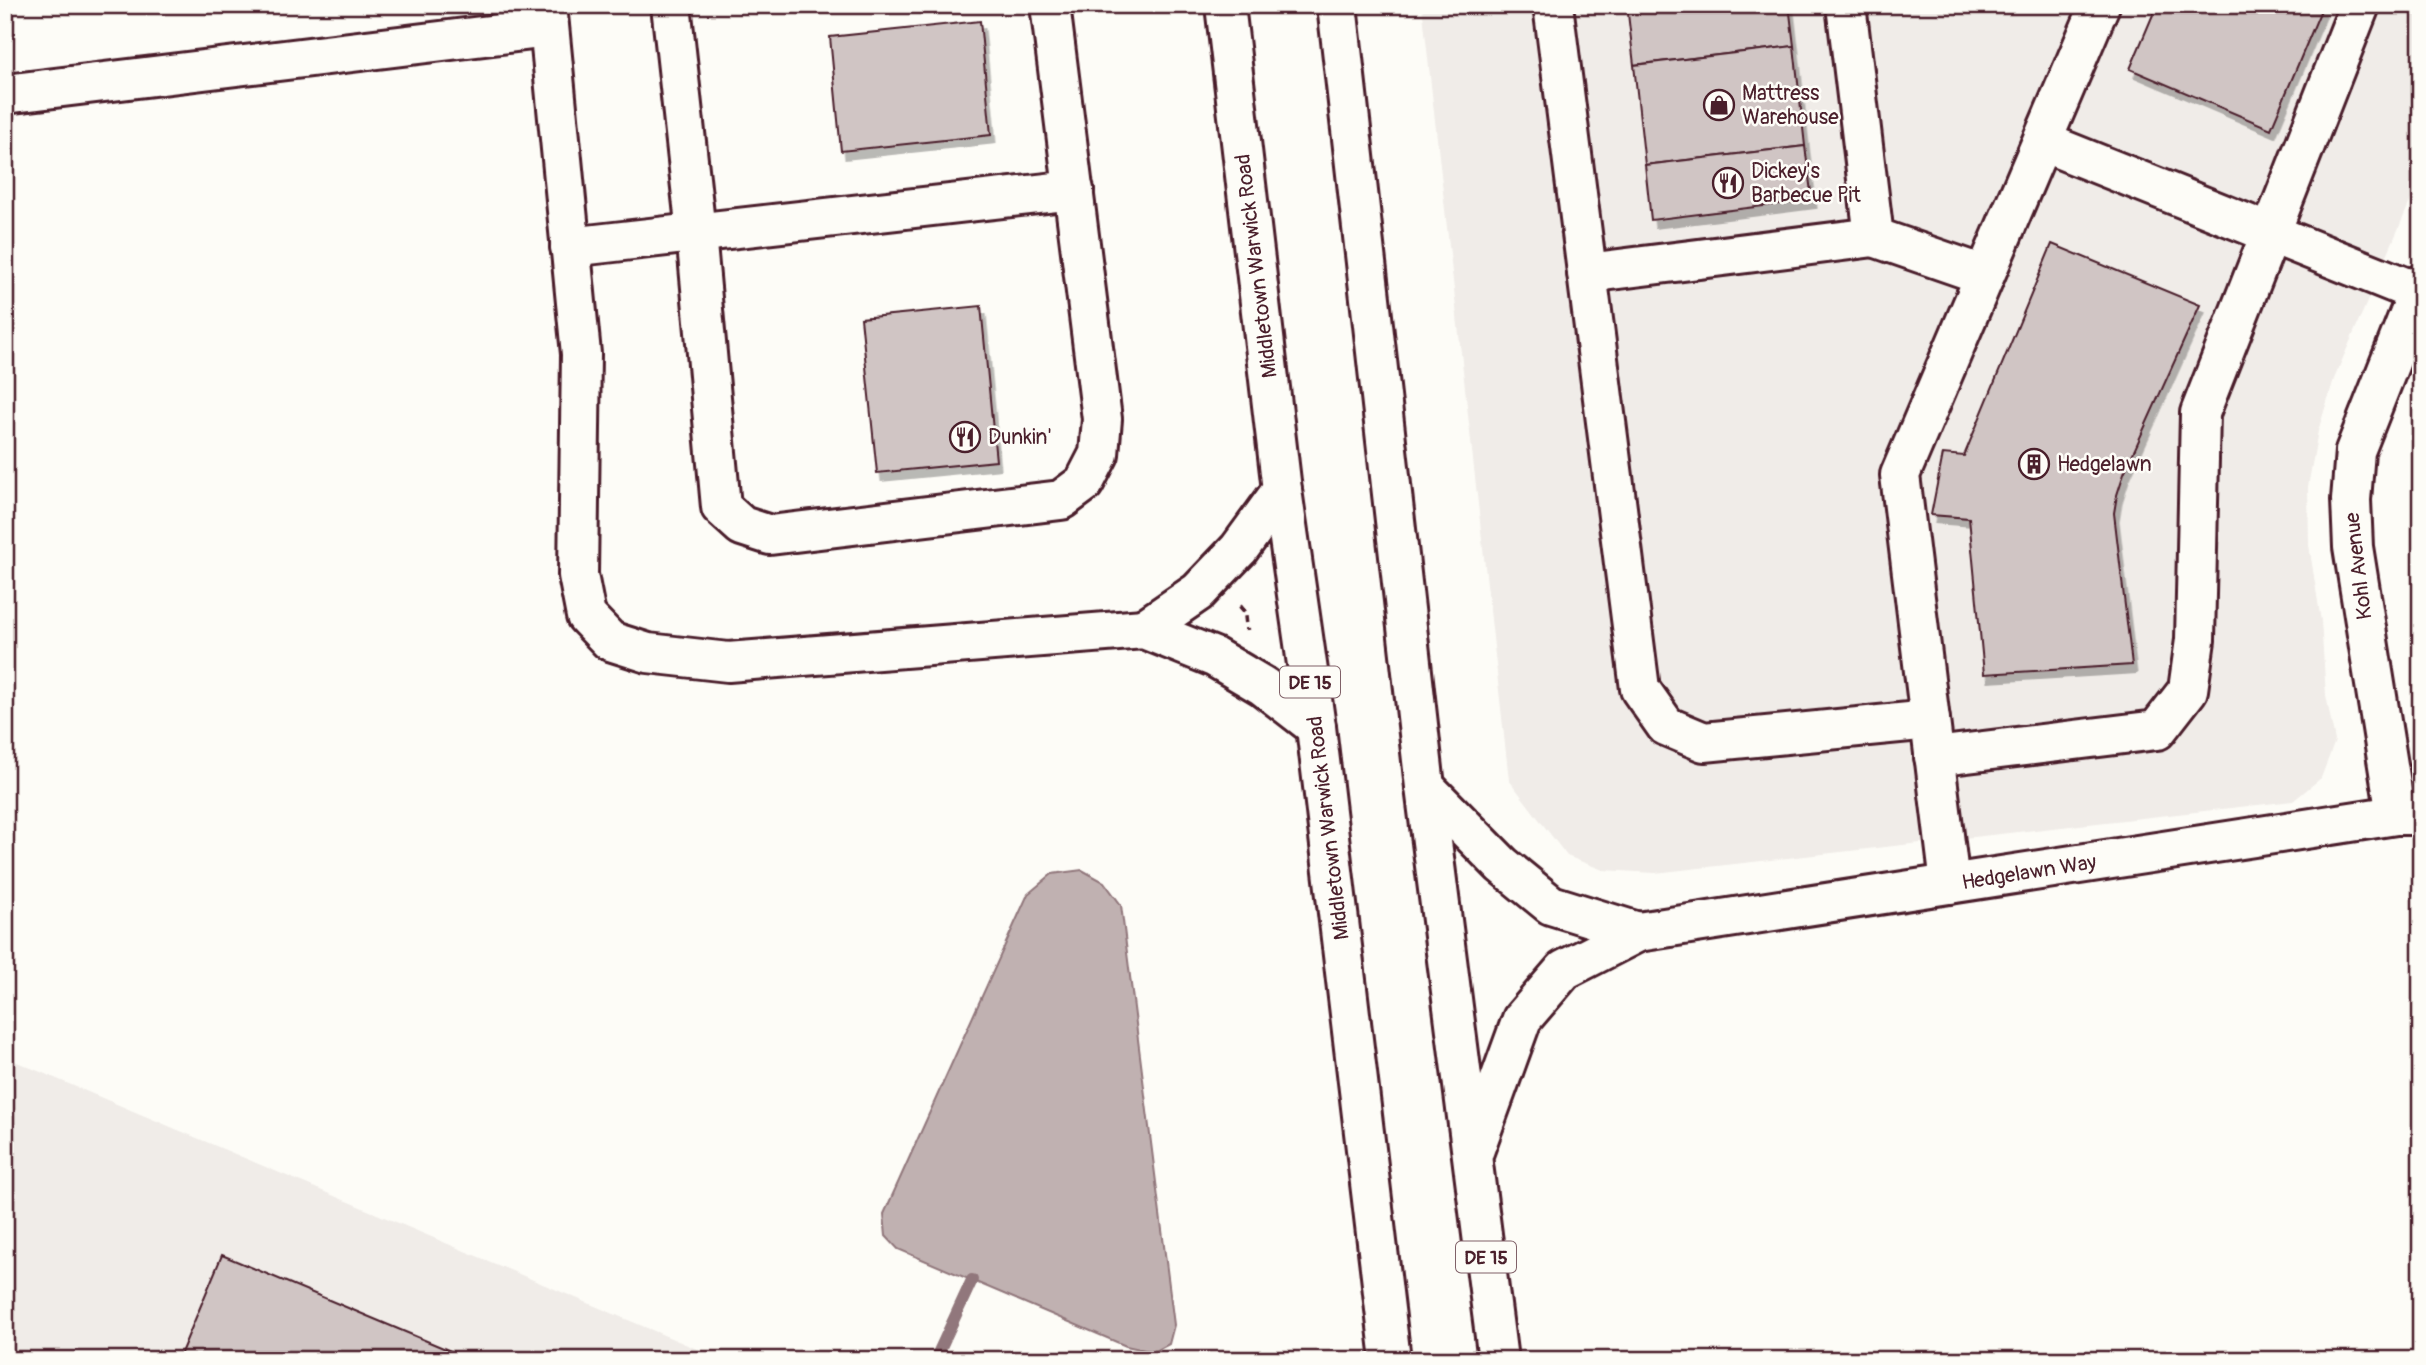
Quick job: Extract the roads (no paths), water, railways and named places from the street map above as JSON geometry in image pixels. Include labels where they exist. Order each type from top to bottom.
[{"type":"main road","points":[[671,5],[696,233],[721,507],[742,526],[770,535],[1061,500],[1084,482],[1099,454],[1102,419],[1050,5]]},
{"type":"main road","name":"Middletown Warwick Road","points":[[1225,5],[1282,490],[1316,727],[1391,1360]]},
{"type":"main road","name":"DE 15","points":[[1337,5],[1425,787],[1498,1360]]},
{"type":"main road","points":[[1553,5],[1640,689],[1666,726],[1704,742],[1930,720]]},
{"type":"main road","points":[[1846,5],[1874,237]]},
{"type":"main road","points":[[1950,884],[1900,475],[2099,5]]},
{"type":"main road","points":[[1934,757],[2157,730],[2188,690],[2195,640],[2200,413],[2360,5]]},
{"type":"main road","points":[[5,94],[548,17],[581,354],[578,575],[586,616],[610,641],[648,653],[728,662],[1144,629],[1214,657],[1263,686],[1316,727]]},
{"type":"main road","points":[[2043,142],[2269,235],[2419,288]]},
{"type":"main road","points":[[570,247],[1074,190]]},
{"type":"main road","points":[[1587,274],[1874,237],[1984,275]]},
{"type":"main road","name":"Kohl Avenue","points":[[2408,815],[2353,547],[2351,500],[2355,451],[2419,288]]},
{"type":"main road","points":[[1144,629],[1198,592],[1239,549],[1282,490]]},
{"type":"main road","points":[[1425,787],[1502,865],[1551,905],[1638,932]]},
{"type":"main road","name":"Hedgelawn Way","points":[[1638,932],[2408,815]]},
{"type":"main road","points":[[1473,1154],[1522,1018],[1564,970],[1638,932]]},
{"type":"waterway","points":[[935,1360],[972,1280]]},
{"type":"place","name":"Mattress Warehouse","points":[[1719,105]]},
{"type":"place","name":"Dickey's Barbecue Pit","points":[[1728,183]]},
{"type":"place","name":"Dunkin'","points":[[965,437]]},
{"type":"place","name":"Hedgelawn","points":[[2034,464]]}]
